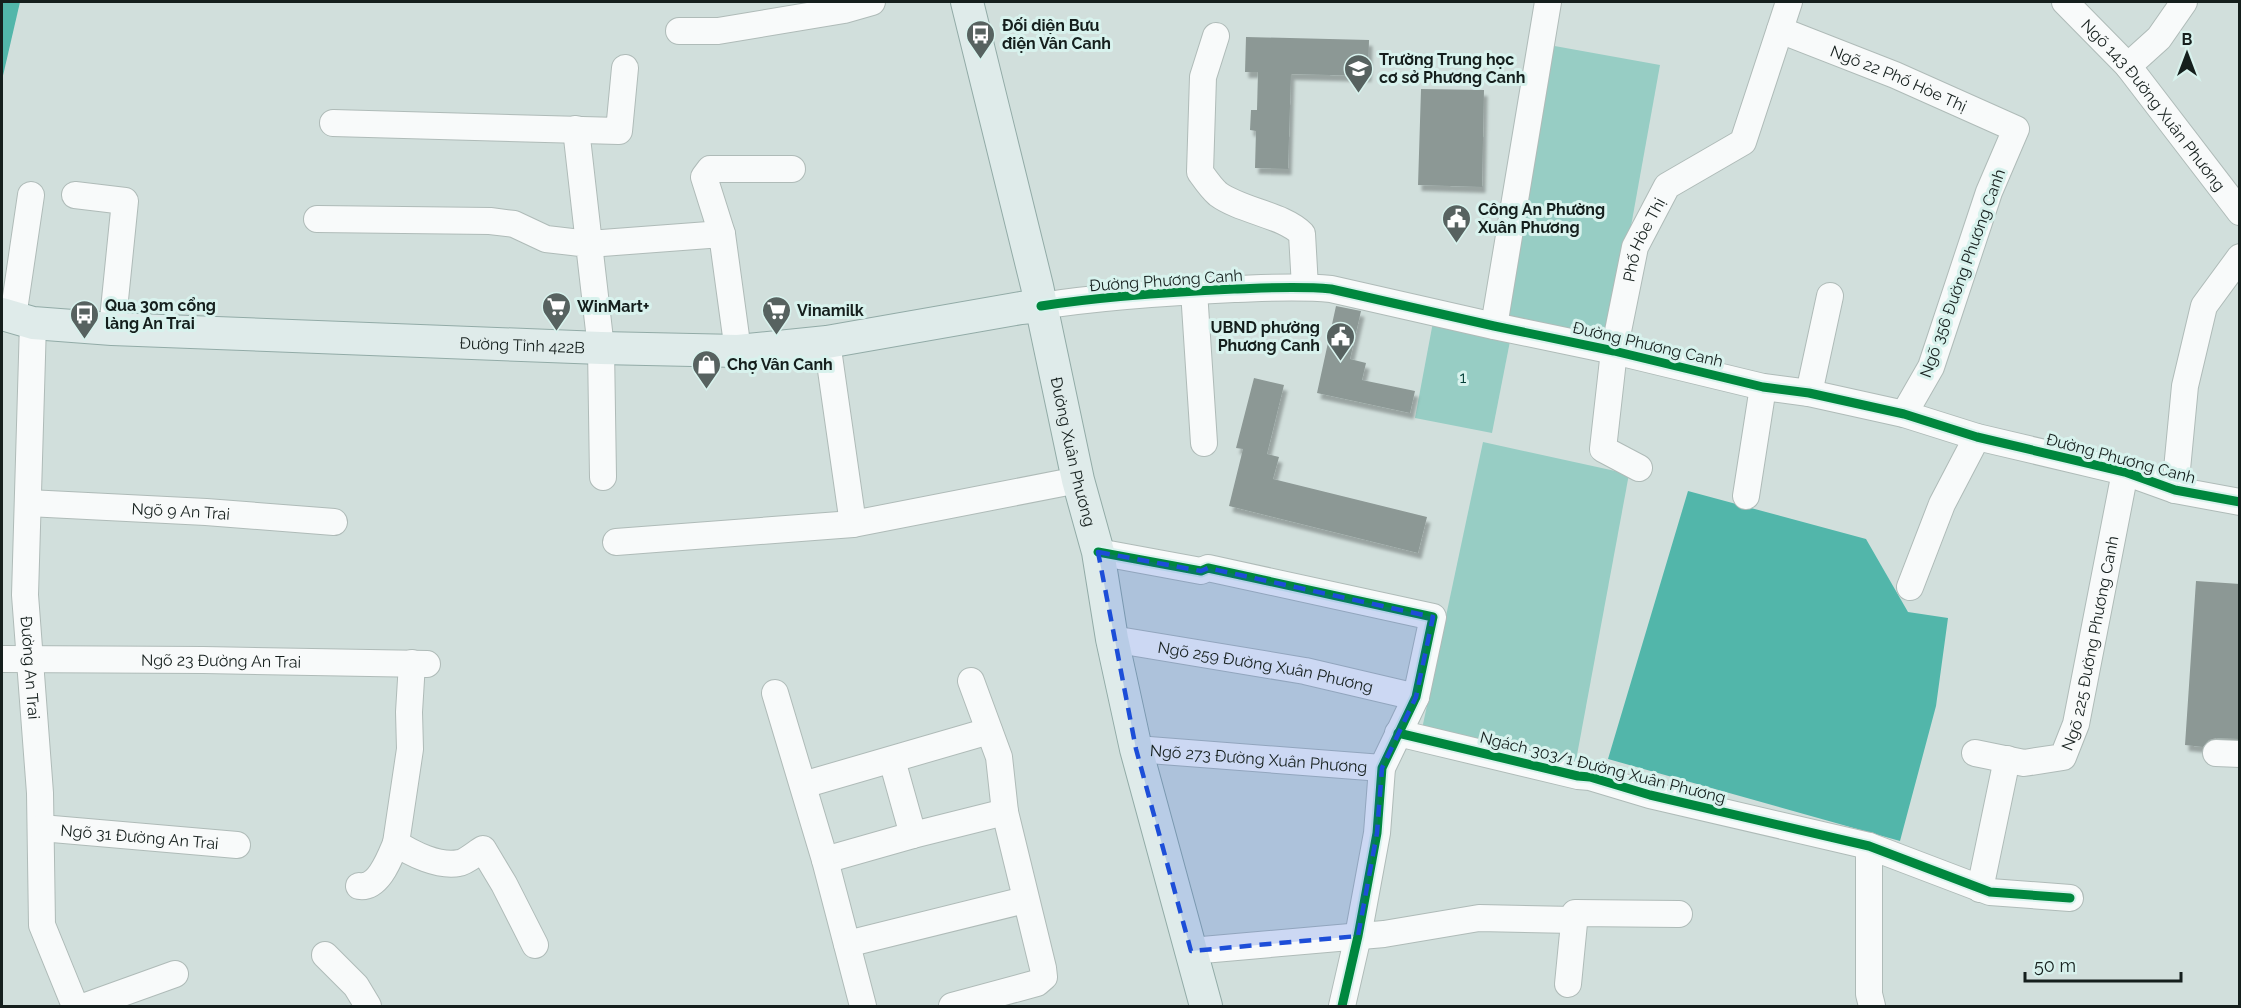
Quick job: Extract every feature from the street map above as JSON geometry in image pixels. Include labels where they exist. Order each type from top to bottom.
[{"type":"main road","name":"Đường Xuân Phương","points":[[967,2],[1041,306],[1078,480],[1098,552],[1112,639],[1136,749],[1206,1006]]},
{"type":"main road","name":"Đường Tỉnh 422B","points":[[16,318],[112,329],[601,348],[738,351],[827,342],[1041,306]]},
{"type":"street","points":[[679,32],[718,31],[844,10],[872,2]]},
{"type":"street","points":[[1494,326],[1548,2]]},
{"type":"street","name":"Phố Hòe Thị","points":[[1640,468],[1603,449],[1614,351],[1635,246],[1667,186],[1743,142],[1789,2]]},
{"type":"street","name":"Ngõ 143 Đường Xuân Phương","points":[[2065,2],[2128,66],[2240,212]]},
{"type":"street","points":[[2128,66],[2159,38],[2184,2]]},
{"type":"street","name":"Ngõ 22 Phố Hòe Thị","points":[[1780,30],[1896,75],[2016,129]]},
{"type":"street","points":[[1216,36],[1203,77],[1200,172],[1218,193],[1254,212],[1295,226],[1302,234],[1305,287]]},
{"type":"street","points":[[333,123],[619,131],[625,68]]},
{"type":"street","points":[[576,129],[601,348],[603,477]]},
{"type":"street","name":"Ngõ 356 Đường Phương Canh","points":[[1904,414],[1931,367],[1989,192],[2016,129]]},
{"type":"street","points":[[738,351],[722,234],[704,177],[710,169],[792,170]]},
{"type":"street","name":"Đường An Trai","points":[[31,195],[16,318],[28,503],[25,595],[40,793],[42,925],[75,1006]]},
{"type":"street","points":[[75,195],[125,201],[112,329]]},
{"type":"street","points":[[317,219],[490,221],[514,224],[546,239],[589,244],[722,234]]},
{"type":"street","points":[[2175,490],[2185,386],[2204,306],[2240,257]]},
{"type":"street","name":"Đường Phương Canh","points":[[1041,306],[1194,291],[1305,287],[1331,289],[1614,351],[1763,387],[1809,393],[1904,414],[1977,437],[2125,472],[2175,490],[2240,502]]},
{"type":"street","points":[[1194,291],[1204,442]]},
{"type":"street","points":[[1809,393],[1830,296]]},
{"type":"street","points":[[827,342],[853,524]]},
{"type":"street","points":[[1746,496],[1763,387]]},
{"type":"street","points":[[1910,587],[1942,504],[1977,437]]},
{"type":"street","name":"Ngõ 225 Đường Phương Canh","points":[[1975,753],[2024,763],[2063,758],[2076,724],[2125,472]]},
{"type":"street","points":[[616,542],[853,524],[1078,480]]},
{"type":"street","name":"Ngõ 9 An Trai","points":[[28,503],[195,511],[334,522]]},
{"type":"street","points":[[1098,552],[1201,571],[1208,568],[1433,617],[1416,697],[1382,768],[1377,833],[1358,936],[1342,1006]]},
{"type":"street","name":"Ngõ 259 Đường Xuân Phương","points":[[1112,639],[1305,671],[1416,697]]},
{"type":"street","name":"Ngõ 23 Đường An Trai","points":[[2,659],[419,664],[409,712],[410,749],[396,843],[386,866],[374,881],[364,887],[359,886]]},
{"type":"street","points":[[958,1006],[1037,983],[1044,977],[1005,812],[999,758],[971,681]]},
{"type":"street","points":[[775,693],[825,860],[863,1006]]},
{"type":"street","points":[[803,785],[989,731]]},
{"type":"street","name":"Ngách 303/1 Đường Xuân Phương","points":[[1398,733],[1590,777],[1650,795],[1869,846],[1990,892],[2070,898]]},
{"type":"street","name":"Ngõ 273 Đường Xuân Phương","points":[[1136,749],[1382,768]]},
{"type":"street","points":[[1980,889],[2007,759]]},
{"type":"street","points":[[892,760],[913,835]]},
{"type":"street","points":[[825,860],[1005,812]]},
{"type":"street","name":"Ngõ 31 Đường An Trai","points":[[41,828],[237,845]]},
{"type":"street","points":[[396,843],[432,861],[459,863],[483,849],[535,945]]},
{"type":"street","points":[[1869,846],[1869,994],[1872,1006]]},
{"type":"street","points":[[847,944],[1025,900]]},
{"type":"street","points":[[1568,984],[1575,913],[1679,914]]},
{"type":"street","points":[[1191,951],[1384,934],[1479,918],[1574,920]]},
{"type":"street","points":[[321,959],[356,986],[366,1004]]},
{"type":"street","points":[[86,1006],[175,974]]},
{"type":"highlighted area","points":[[1098,552],[1201,571],[1208,568],[1433,617],[1416,697],[1382,768],[1377,833],[1358,936],[1191,951],[1136,749]]},
{"type":"green space","points":[[1549,45],[1660,65],[1610,343],[1499,323]]},
{"type":"green space","name":"1","points":[[1433,322],[1511,336],[1492,433],[1415,418]]},
{"type":"green space","points":[[1483,442],[1629,474],[1575,766],[1422,729]]},
{"type":"water","points":[[2,2],[20,2],[2,80]]},
{"type":"water","points":[[1688,491],[1866,539],[1908,612],[1948,618],[1936,706],[1900,841],[1608,759]]},
{"type":"building","name":"Trường Trung học cơ sở Phương Canh","points":[[1246,37],[1369,40],[1368,76],[1291,74],[1288,169],[1255,168],[1256,131],[1250,130],[1251,110],[1257,110],[1258,72],[1245,72]]},
{"type":"building","points":[[1421,89],[1484,90],[1482,187],[1418,185]]},
{"type":"building","name":"UBND phường Phương Canh","points":[[1336,306],[1361,311],[1350,359],[1366,363],[1362,380],[1415,391],[1410,413],[1317,393]]},
{"type":"building","points":[[1254,378],[1284,385],[1267,454],[1279,457],[1273,479],[1427,517],[1418,553],[1229,506],[1243,449],[1236,448]]},
{"type":"building","points":[[2196,581],[2240,584],[2240,739],[2216,738],[2209,740],[2203,747],[2185,745]]},
{"type":"cycle path","points":[[1041,306],[1113,297],[1234,289],[1331,289],[1614,351],[1763,387],[1809,393],[1904,414],[1977,437],[2125,472],[2175,490],[2240,502]]},
{"type":"cycle path","points":[[1098,552],[1201,571],[1208,568],[1433,617],[1416,697],[1382,768],[1377,833],[1358,936],[1342,1006]]},
{"type":"cycle path","points":[[1398,733],[1590,777],[1650,795],[1869,846],[1990,892],[2070,898]]},
{"type":"place","name":"Đối diện Bưu điện Vân Canh","points":[[981,60]]},
{"type":"place","name":"Trường Trung học cơ sở Phương Canh","points":[[1358,94]]},
{"type":"place","name":"Công An Phường Xuân Phương","points":[[1457,244]]},
{"type":"place","name":"WinMart+","points":[[556,332]]},
{"type":"place","name":"Vinamilk","points":[[776,336]]},
{"type":"place","name":"Qua 30m cổng làng An Trai","points":[[84,340]]},
{"type":"place","name":"UBND phường Phương Canh","points":[[1341,362]]},
{"type":"place","name":"Chợ Vân Canh","points":[[706,390]]}]
